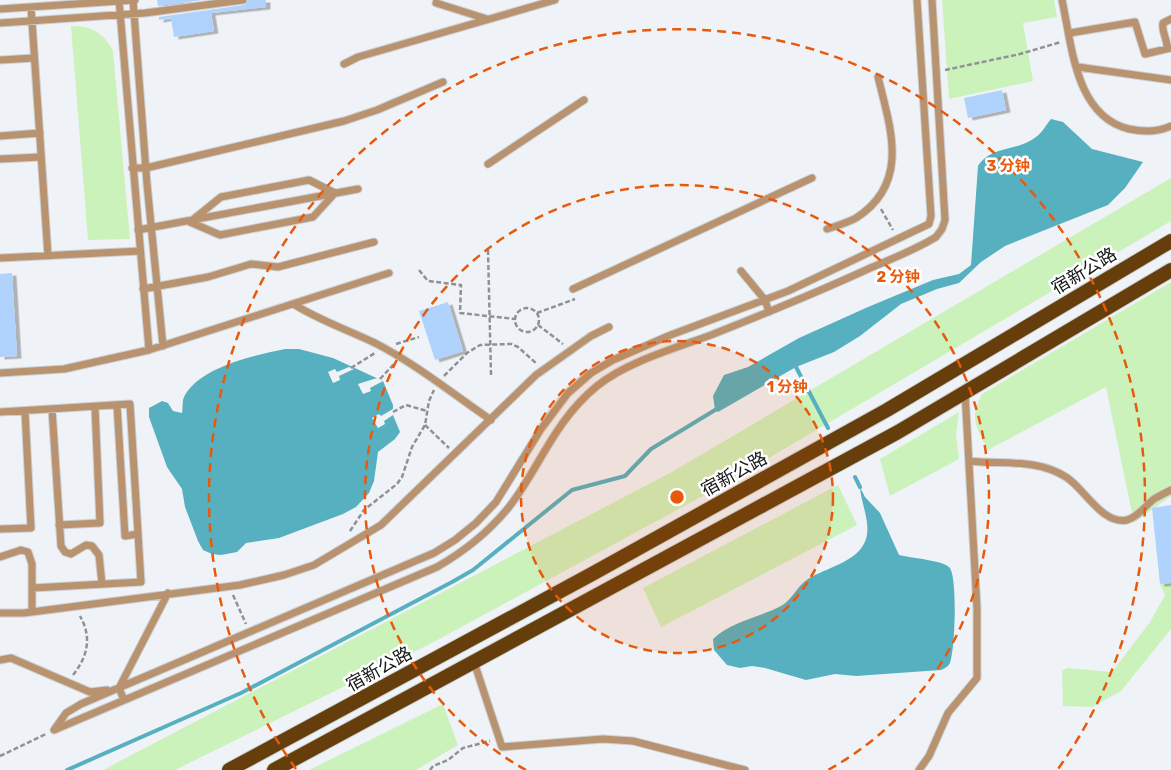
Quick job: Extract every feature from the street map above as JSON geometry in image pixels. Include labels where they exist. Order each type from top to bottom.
[{"type":"highway","name":"宿新公路","points":[[229,770],[592,574],[887,410],[1171,241]]},
{"type":"highway","points":[[274,770],[890,436],[1171,270]]},
{"type":"lane","points":[[0,9],[134,0],[146,168],[163,346]]},
{"type":"lane","points":[[0,23],[134,14],[243,0]]},
{"type":"lane","points":[[344,64],[358,57],[555,0]]},
{"type":"lane","points":[[54,730],[66,714],[74,708],[434,553],[455,540],[476,523],[496,502],[541,429],[568,393],[591,373],[613,360],[668,336],[788,291],[929,224],[931,216],[917,0]]},
{"type":"lane","points":[[54,730],[436,567],[462,553],[485,534],[510,506],[551,438],[579,403],[598,385],[619,372],[769,312],[927,242],[942,229],[945,220],[932,0]]},
{"type":"lane","points":[[1062,0],[1082,86],[1097,111],[1116,126],[1142,132],[1171,126]]},
{"type":"lane","points":[[119,1],[149,350]]},
{"type":"lane","points":[[436,3],[487,19]]},
{"type":"lane","points":[[31,7],[48,256]]},
{"type":"lane","points":[[1070,36],[1135,22],[1145,54],[1169,49],[1162,29],[1163,23],[1171,19]]},
{"type":"lane","points":[[0,60],[34,58]]},
{"type":"lane","points":[[1078,67],[1171,80]]},
{"type":"lane","points":[[827,229],[855,218],[876,199],[891,169],[893,143],[878,76]]},
{"type":"lane","points":[[132,168],[146,168],[344,120],[377,110],[443,82]]},
{"type":"lane","points":[[488,164],[584,100]]},
{"type":"lane","points":[[0,136],[40,133]]},
{"type":"lane","points":[[0,160],[41,157]]},
{"type":"lane","points":[[573,289],[812,178]]},
{"type":"lane","points":[[190,222],[221,197],[309,180],[335,193]]},
{"type":"lane","points":[[138,230],[190,222],[358,188]]},
{"type":"lane","points":[[190,222],[220,235],[313,217],[335,193]]},
{"type":"lane","points":[[144,288],[208,277],[252,264],[278,267],[374,242]]},
{"type":"lane","points":[[0,258],[140,251]]},
{"type":"lane","points":[[741,271],[765,300],[769,312]]},
{"type":"lane","points":[[0,373],[64,369],[149,350],[295,305],[390,273]]},
{"type":"lane","points":[[295,305],[318,319],[384,348],[491,420]]},
{"type":"lane","points":[[0,614],[32,612],[229,586],[284,575],[314,565],[380,525],[543,370],[591,336],[610,327]]},
{"type":"lane","points":[[920,770],[929,756],[948,713],[977,678],[976,608],[965,392]]},
{"type":"lane","points":[[0,412],[130,404],[141,582],[32,588]]},
{"type":"lane","points":[[117,405],[125,536],[138,534]]},
{"type":"lane","points":[[59,525],[100,523],[95,407]]},
{"type":"lane","points":[[52,409],[61,546],[65,552],[76,553],[86,545],[95,549],[99,555],[102,584]]},
{"type":"lane","points":[[0,529],[31,528],[26,411]]},
{"type":"lane","points":[[969,461],[1034,464],[1052,470],[1068,478],[1107,516],[1125,520],[1134,517],[1155,499],[1171,490]]},
{"type":"lane","points":[[0,558],[21,550],[28,552],[32,564],[32,612]]},
{"type":"lane","points":[[124,700],[119,688],[168,593]]},
{"type":"lane","points":[[0,660],[11,658],[90,692],[119,688]]},
{"type":"lane","points":[[474,662],[502,747],[603,739],[633,741],[745,770]]},
{"type":"path","points":[[936,71],[1020,54],[1070,36]]},
{"type":"path","points":[[876,199],[898,240]]},
{"type":"path","points":[[488,250],[491,375]]},
{"type":"path","points":[[419,270],[428,281],[461,285],[460,313],[490,318],[515,319]]},
{"type":"path","points":[[537,314],[579,298]]},
{"type":"path","points":[[523,309],[531,309],[537,314],[538,325],[533,331],[525,332],[518,329],[515,319],[523,309]]},
{"type":"path","points":[[538,325],[571,350]]},
{"type":"path","points":[[351,368],[384,348],[419,337]]},
{"type":"path","points":[[346,547],[350,532],[364,510],[397,484],[402,477],[412,447],[425,425],[427,411],[437,383],[475,347],[480,344],[518,346],[543,370]]},
{"type":"path","points":[[380,380],[400,358]]},
{"type":"path","points":[[393,412],[406,405],[427,411]]},
{"type":"path","points":[[425,425],[456,454]]},
{"type":"path","points":[[229,586],[250,632]]},
{"type":"path","points":[[67,682],[82,664],[87,651],[88,638],[85,624],[74,606]]},
{"type":"path","points":[[0,756],[21,748],[54,730]]},
{"type":"path","points":[[430,770],[462,748],[499,739]]},
{"type":"green space","points":[[942,0],[1054,0],[1057,17],[1023,23],[1033,81],[949,99]]},
{"type":"green space","points":[[71,26],[85,27],[96,31],[105,39],[113,51],[130,239],[88,240]]},
{"type":"green space","points":[[1171,178],[1171,221],[723,485],[430,644],[175,770],[103,770],[670,473]]},
{"type":"green space","points":[[1171,282],[1171,496],[1134,523],[1106,387],[988,450],[977,429],[975,416],[982,394]]},
{"type":"green space","points":[[959,412],[956,435],[959,459],[890,496],[880,459]]},
{"type":"green space","points":[[838,485],[857,525],[661,627],[643,588]]},
{"type":"green space","points":[[1171,583],[1171,629],[1121,691],[1092,707],[1063,706],[1062,671],[1067,668],[1112,672],[1150,622],[1165,595],[1160,584]]},
{"type":"green space","points":[[443,704],[458,745],[416,770],[309,770]]},
{"type":"water","points":[[1051,119],[1063,122],[1092,149],[1143,162],[1125,188],[1108,205],[1005,246],[981,262],[959,283],[937,289],[901,304],[860,336],[834,352],[796,367],[718,412],[715,410],[713,396],[724,375],[748,367],[799,338],[868,307],[933,280],[959,274],[971,265],[978,166],[990,155],[1029,142],[1042,131]]},
{"type":"water","points":[[285,349],[299,349],[333,358],[383,381],[393,405],[393,415],[400,432],[395,439],[378,452],[374,481],[369,493],[356,507],[343,514],[279,538],[246,543],[237,552],[221,555],[212,554],[203,550],[198,541],[185,507],[182,489],[167,467],[149,417],[149,408],[162,401],[168,403],[173,411],[182,413],[184,397],[191,387],[202,378],[229,364]]},
{"type":"water","points":[[860,487],[865,497],[880,513],[899,555],[933,561],[949,567],[952,573],[955,597],[953,644],[950,663],[941,670],[856,676],[835,674],[806,680],[765,668],[752,666],[740,668],[727,665],[714,650],[713,639],[728,628],[781,606],[808,579],[841,564],[862,547],[866,539],[867,520]]},
{"type":"pier","points":[[349,367],[354,369],[339,376],[340,380],[333,383],[328,372],[335,369],[337,372]]},
{"type":"pier","points":[[377,378],[383,381],[370,388],[371,391],[363,394],[358,384]]},
{"type":"pier","points":[[393,409],[393,415],[384,421],[385,424],[378,428],[372,418],[379,414],[381,416]]},
{"type":"building","points":[[157,0],[203,0],[158,6]]},
{"type":"building","points":[[248,0],[266,0],[266,7],[211,13],[214,31],[174,37],[171,18],[159,20],[159,17],[244,5]]},
{"type":"building","points":[[1002,90],[1006,110],[968,118],[964,98]]},
{"type":"building","points":[[12,273],[17,356],[0,357],[0,274]]},
{"type":"building","points":[[448,302],[463,351],[435,360],[419,311]]},
{"type":"building","points":[[1171,505],[1171,583],[1160,584],[1152,508]]},
{"type":"waterway","points":[[796,367],[828,428]]},
{"type":"waterway","points":[[67,770],[241,693],[452,582],[473,570],[572,490],[625,476],[651,449],[715,410]]},
{"type":"waterway","points":[[855,477],[860,487]]}]
